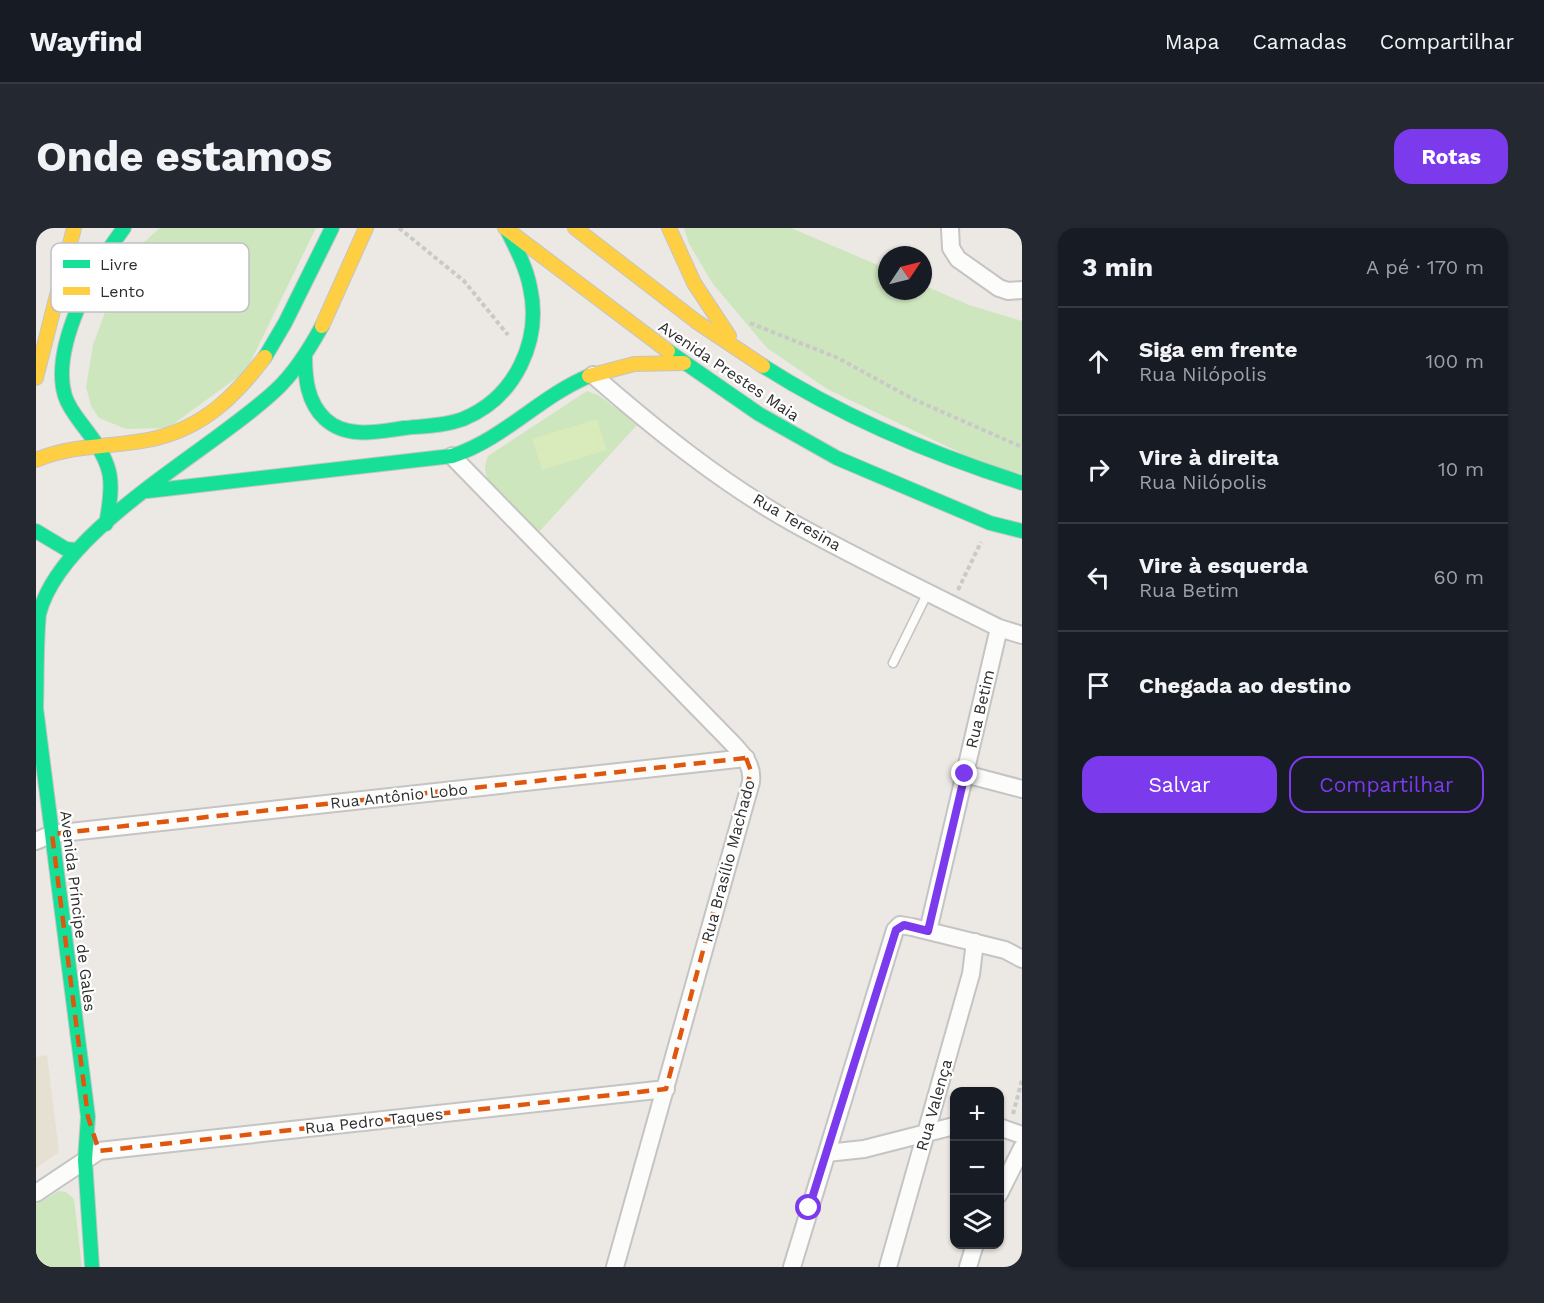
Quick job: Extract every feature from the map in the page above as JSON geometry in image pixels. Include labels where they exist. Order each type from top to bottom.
[{"type":"highway","points":[[70,243],[74,228]]},
{"type":"highway","points":[[114,243],[124,228]]},
{"type":"highway","points":[[36,460],[51,453],[174,433],[216,409],[237,392],[254,372],[289,318],[332,228]]},
{"type":"highway","name":"Avenida Príncipe de Gales","points":[[92,1267],[95,1157],[36,709],[39,617],[53,581],[76,550],[146,492],[258,406],[280,386],[305,355],[366,228]]},
{"type":"highway","name":"Avenida Prestes Maia","points":[[575,228],[739,351],[852,415],[970,467],[1022,483]]},
{"type":"highway","points":[[669,228],[694,283],[739,351]]},
{"type":"highway","points":[[305,355],[307,390],[318,410],[334,425],[345,430],[362,432],[435,425],[465,418],[505,390],[516,376],[529,349],[534,318],[533,303],[525,266],[506,229]]},
{"type":"highway","name":"Avenida Prestes Maia","points":[[506,229],[684,363],[759,414],[837,459],[990,523],[1022,531]]},
{"type":"highway","points":[[36,378],[53,312]]},
{"type":"highway","points":[[78,312],[63,362],[64,394],[70,407],[107,460],[112,487],[106,524]]},
{"type":"highway","points":[[146,492],[452,456],[468,452],[500,436],[562,392],[593,375],[637,363],[684,363]]},
{"type":"highway","points":[[36,531],[66,549],[76,550]]},
{"type":"street","points":[[950,228],[951,248],[958,260],[999,288],[1008,291],[1022,290]]},
{"type":"street","name":"Rua Teresina","points":[[593,375],[648,422],[752,497],[795,524],[999,628],[1022,635]]},
{"type":"street","name":"Rua Brasílio Machado","points":[[452,456],[746,758],[752,771],[751,782],[615,1267]]},
{"type":"street","name":"Rua Betim","points":[[928,931],[999,628]]},
{"type":"street","name":"Rua Antônio Lobo","points":[[36,841],[52,834],[746,758]]},
{"type":"street","points":[[965,774],[1022,789]]},
{"type":"street","points":[[792,1267],[896,930],[904,925],[1021,953]]},
{"type":"street","name":"Rua Valença","points":[[888,1267],[971,974],[975,942]]},
{"type":"street","name":"Rua Pedro Taques","points":[[95,1157],[666,1089]]},
{"type":"street","points":[[827,1153],[864,1149],[950,1127]]},
{"type":"street","points":[[1004,1184],[1022,1148]]},
{"type":"street","points":[[36,1193],[95,1157]]},
{"type":"street","points":[[968,1267],[974,1249]]},
{"type":"lane","points":[[892,663],[928,592]]},
{"type":"path","points":[[399,228],[464,281],[518,346],[529,349]]},
{"type":"path","points":[[743,321],[828,354],[913,399],[1022,447]]},
{"type":"path","points":[[951,604],[990,523]]},
{"type":"path","points":[[1010,1130],[1022,1080]]},
{"type":"highlighted area","points":[[746,758],[751,771],[666,1089],[99,1151],[88,1117],[52,834]]},
{"type":"shaded area","points":[[47,1055],[59,1152],[36,1168],[36,1057]]},
{"type":"green space","points":[[160,228],[316,228],[246,371],[168,428],[126,429],[99,418],[91,406],[86,387],[93,345],[105,312],[249,312],[249,243],[143,243]]},
{"type":"green space","points":[[684,228],[791,228],[878,265],[878,300],[932,300],[932,289],[969,305],[1022,321],[1022,474],[990,467],[827,389],[767,348],[713,284],[689,244]]},
{"type":"green space","points":[[587,391],[598,395],[638,424],[538,533],[491,485],[485,471],[486,460],[488,456]]},
{"type":"green space","points":[[597,419],[607,450],[542,470],[532,439]]},
{"type":"green space","points":[[59,1191],[66,1192],[74,1199],[82,1267],[36,1267],[36,1204]]},
{"type":"traffic: fast","points":[[114,243],[124,228]]},
{"type":"traffic: fast","points":[[265,357],[285,323],[332,228]]},
{"type":"traffic: fast","points":[[305,355],[307,381],[314,405],[325,419],[343,429],[353,432],[373,432],[441,424],[463,419],[481,410],[497,397],[521,365],[532,327],[533,307],[530,287],[521,259],[508,232]]},
{"type":"traffic: fast","points":[[76,312],[69,331],[62,376],[69,405],[96,443],[110,475],[111,485],[106,524]]},
{"type":"traffic: fast","points":[[36,710],[39,614],[53,582],[76,551],[142,492],[249,413],[277,389],[302,359],[322,326]]},
{"type":"traffic: fast","points":[[668,351],[759,414],[837,458],[990,523],[1022,531]]},
{"type":"traffic: fast","points":[[763,366],[824,402],[888,433],[954,460],[1022,483]]},
{"type":"traffic: fast","points":[[148,491],[452,456],[471,449],[554,395],[589,376]]},
{"type":"traffic: fast","points":[[36,531],[66,549],[76,550]]},
{"type":"traffic: fast","points":[[36,708],[88,1117],[85,1160],[92,1267]]},
{"type":"traffic: slow","points":[[70,243],[74,228]]},
{"type":"traffic: slow","points":[[322,326],[366,228]]},
{"type":"traffic: slow","points":[[505,228],[668,351]]},
{"type":"traffic: slow","points":[[575,228],[697,322],[763,366]]},
{"type":"traffic: slow","points":[[669,228],[694,283],[729,336]]},
{"type":"traffic: slow","points":[[36,378],[53,312]]},
{"type":"traffic: slow","points":[[36,460],[81,448],[157,438],[190,426],[231,396],[265,357]]},
{"type":"traffic: slow","points":[[589,376],[634,364],[684,363]]},
{"type":"route","points":[[809,1208],[896,930],[900,925],[904,925],[928,931],[965,774]]}]
